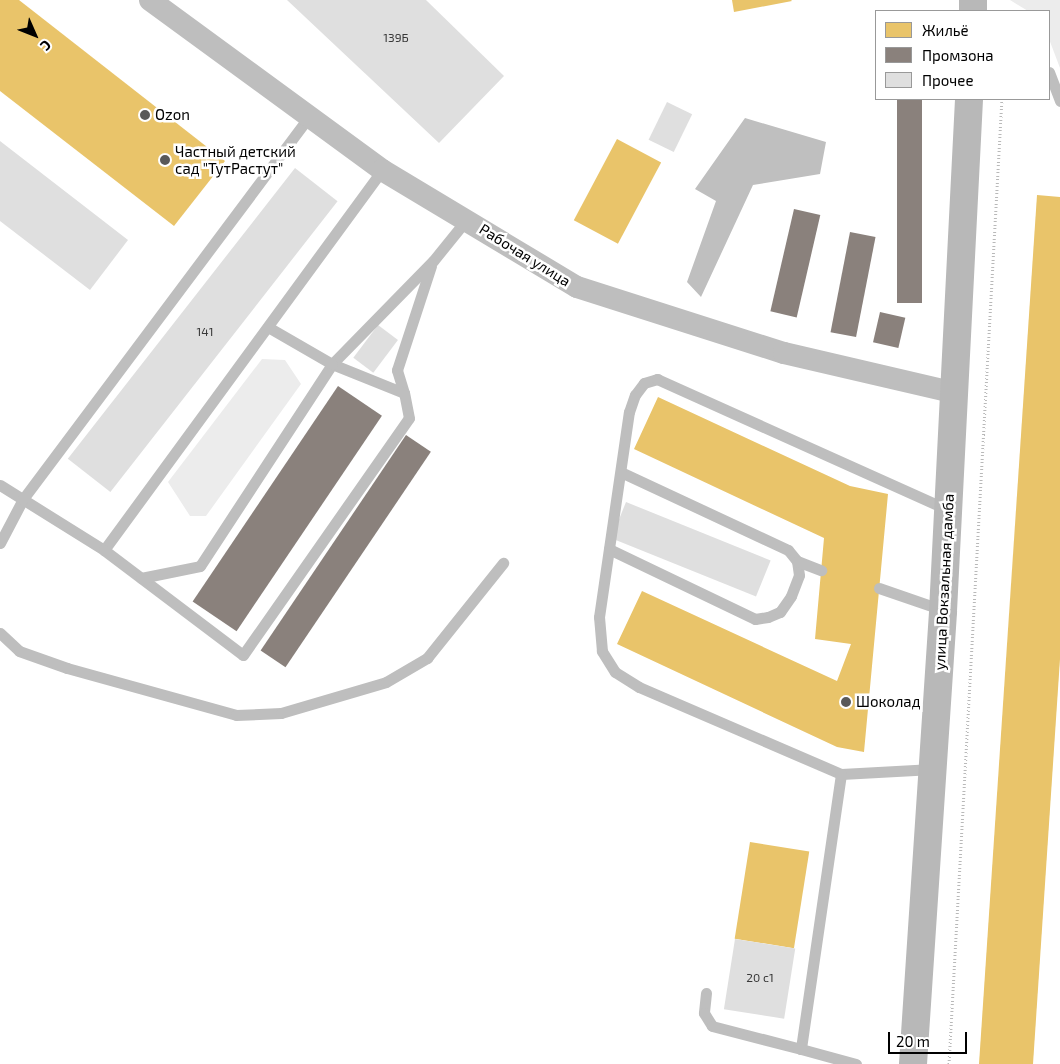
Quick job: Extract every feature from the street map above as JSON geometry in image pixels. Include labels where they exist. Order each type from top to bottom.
[{"type":"street","name":"Рабочая улица","points":[[150,0],[382,170],[577,287],[784,353],[956,393]]},
{"type":"street","name":"улица Вокзальная дамба","points":[[913,1064],[944,611],[969,100]]},
{"type":"lane","points":[[1050,75],[1060,101]]},
{"type":"lane","points":[[0,542],[23,499],[310,117]]},
{"type":"lane","points":[[104,550],[382,170]]},
{"type":"lane","points":[[141,578],[200,566],[332,364],[433,261],[467,220]]},
{"type":"lane","points":[[0,485],[104,550],[243,655],[409,418],[397,370],[433,261]]},
{"type":"lane","points":[[268,327],[332,364],[404,392]]},
{"type":"lane","points":[[933,769],[841,774],[638,687],[615,672],[602,651],[599,617],[629,412],[635,395],[644,383],[657,379],[948,510]]},
{"type":"lane","points":[[621,472],[788,550],[797,561],[821,570]]},
{"type":"lane","points":[[609,549],[755,619],[768,617],[780,612],[792,596],[799,575],[797,561]]},
{"type":"lane","points":[[0,633],[19,651],[67,668],[236,715],[282,713],[386,682],[427,658],[503,563]]},
{"type":"lane","points":[[879,588],[944,611]]},
{"type":"lane","points":[[801,1048],[841,774]]},
{"type":"lane","points":[[706,993],[704,1013],[712,1026],[856,1064]]},
{"type":"path","points":[[949,1064],[1002,100]]},
{"type":"shaded area","points":[[1010,0],[1060,0],[1060,68],[1050,42],[1050,10],[1026,10]]},
{"type":"shaded area","points":[[745,118],[826,142],[820,174],[753,185],[701,297],[687,282],[716,201],[695,189]]},
{"type":"shaded area","points":[[262,359],[285,360],[301,384],[206,516],[190,516],[168,482]]},
{"type":"building: Жильё","points":[[0,0],[19,0],[225,161],[174,226],[0,91]]},
{"type":"building: Жильё","points":[[732,0],[791,0],[792,1],[734,12]]},
{"type":"building: Жильё","points":[[617,139],[661,162],[618,244],[574,220]]},
{"type":"building: Жильё","points":[[1037,195],[1060,197],[1060,659],[1033,1064],[979,1064]]},
{"type":"building: Жильё","points":[[658,397],[850,486],[888,494],[864,752],[837,747],[617,644],[642,591],[837,681],[851,644],[815,639],[824,538],[634,449]]},
{"type":"building: Жильё","points":[[750,842],[809,851],[794,948],[735,939]]},
{"type":"building: Промзона","points":[[897,100],[922,100],[922,303],[897,303]]},
{"type":"building: Промзона","points":[[794,209],[820,215],[797,317],[770,311]]},
{"type":"building: Промзона","points":[[850,232],[876,237],[856,337],[831,332]]},
{"type":"building: Промзона","points":[[880,312],[905,318],[898,348],[873,342]]},
{"type":"building: Промзона","points":[[338,386],[382,416],[237,631],[193,602]]},
{"type":"building: Промзона","points":[[406,435],[431,452],[285,667],[261,651]]},
{"type":"building: Прочее","points":[[287,0],[426,0],[504,76],[439,143]]},
{"type":"building: Прочее","points":[[667,102],[692,114],[674,152],[649,140]]},
{"type":"building: Прочее","points":[[0,141],[128,240],[90,290],[0,221]]},
{"type":"building: Прочее","points":[[295,168],[338,201],[110,492],[68,459]]},
{"type":"building: Прочее","points":[[378,325],[398,340],[373,373],[353,358]]},
{"type":"building: Прочее","points":[[626,502],[771,560],[756,597],[611,538]]},
{"type":"building: Прочее","points":[[735,939],[795,949],[784,1019],[724,1009]]},
{"type":"place","name":"Ozon","points":[[145,115]]},
{"type":"place","name":"Частный детский сад \"ТутРастут\"","points":[[165,160]]},
{"type":"place","name":"Шоколад","points":[[846,702]]}]
